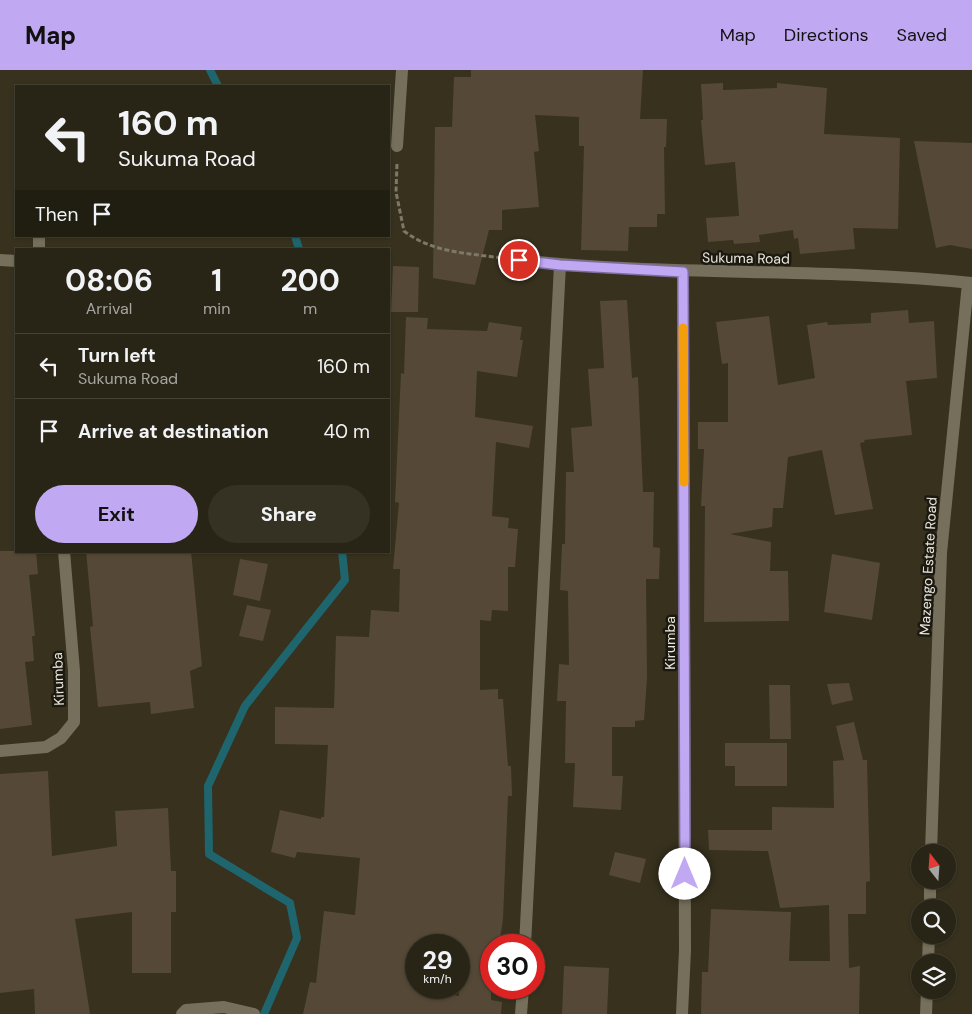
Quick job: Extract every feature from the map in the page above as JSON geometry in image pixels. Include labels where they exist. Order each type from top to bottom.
[{"type":"street","points":[[397,146],[402,70]]},
{"type":"street","points":[[0,260],[15,261]]},
{"type":"street","name":"Sukuma Road","points":[[519,260],[560,265],[683,272],[812,274],[970,283]]},
{"type":"street","points":[[526,934],[560,265]]},
{"type":"street","name":"Kirumba","points":[[682,1014],[685,950],[683,272]]},
{"type":"street","name":"Mazengo Estate Road","points":[[931,844],[941,553],[970,283]]},
{"type":"street","name":"Kirumba","points":[[0,750],[46,747],[61,738],[74,722],[74,671],[64,553]]},
{"type":"street","points":[[521,1014],[522,999]]},
{"type":"street","points":[[926,1014],[927,999]]},
{"type":"street","points":[[182,1014],[186,1010],[224,1007],[254,1014]]},
{"type":"path","points":[[397,146],[396,192],[404,231],[417,241],[440,250],[519,260]]},
{"type":"building","points":[[471,70],[643,70],[640,119],[667,119],[666,147],[664,147],[665,214],[657,214],[657,227],[629,227],[628,251],[581,250],[584,146],[579,146],[579,117],[535,115],[539,151],[534,152],[539,207],[502,210],[502,230],[489,230],[475,285],[433,278],[435,127],[452,127],[454,77],[471,77]]},
{"type":"building","points":[[723,83],[723,90],[777,88],[777,83],[827,88],[824,134],[900,138],[898,229],[853,228],[855,249],[800,254],[798,238],[794,239],[793,230],[759,235],[760,242],[734,244],[733,240],[708,242],[706,218],[739,216],[735,162],[705,165],[701,120],[703,120],[701,84]]},
{"type":"building","points":[[914,141],[972,143],[972,249],[950,245],[936,248]]},
{"type":"building","points":[[393,266],[419,267],[418,312],[391,312]]},
{"type":"building","points":[[627,300],[632,378],[638,377],[643,492],[654,492],[653,547],[660,548],[659,579],[646,579],[647,678],[644,720],[635,721],[635,727],[612,727],[612,776],[623,776],[621,810],[573,807],[575,763],[565,763],[566,701],[557,701],[559,664],[569,665],[568,591],[560,590],[562,544],[565,544],[566,472],[574,472],[571,428],[592,426],[588,369],[604,368],[600,301]]},
{"type":"building","points":[[908,310],[909,323],[934,321],[937,378],[906,381],[912,435],[864,440],[865,442],[860,443],[873,509],[835,515],[822,450],[788,457],[783,508],[773,508],[772,527],[730,534],[771,542],[770,571],[788,571],[789,621],[704,622],[705,506],[701,506],[704,449],[698,449],[698,422],[728,422],[728,363],[722,364],[716,322],[769,316],[778,385],[815,378],[807,325],[827,322],[828,325],[871,323],[871,313]]},
{"type":"building","points":[[406,317],[428,318],[427,329],[487,331],[489,322],[522,327],[520,340],[523,340],[517,377],[477,371],[475,417],[533,426],[529,448],[496,442],[492,516],[509,518],[508,528],[518,529],[515,567],[508,567],[508,611],[492,610],[491,621],[480,620],[480,690],[498,689],[498,699],[503,699],[508,766],[511,766],[512,796],[508,796],[503,919],[501,934],[480,934],[480,999],[502,1002],[501,1014],[303,1014],[310,982],[316,983],[324,911],[355,915],[360,858],[297,852],[295,858],[271,852],[280,810],[321,819],[321,817],[324,817],[328,745],[275,744],[275,707],[334,708],[336,636],[369,637],[371,610],[399,612],[400,569],[393,569],[399,503],[395,502],[401,373],[404,374]]},
{"type":"building","points":[[0,551],[36,553],[38,574],[29,575],[35,636],[32,636],[34,661],[25,662],[32,725],[0,729]]},
{"type":"building","points":[[86,553],[191,553],[202,666],[190,671],[194,708],[151,714],[150,702],[98,707],[90,627],[93,626]]},
{"type":"building","points":[[832,554],[880,563],[872,620],[824,612]]},
{"type":"building","points":[[240,559],[268,564],[260,601],[233,595]]},
{"type":"building","points":[[247,605],[271,610],[263,641],[239,636]]},
{"type":"building","points":[[849,683],[853,700],[832,705],[827,684]]},
{"type":"building","points":[[769,685],[790,685],[791,739],[770,739]]},
{"type":"building","points":[[854,722],[863,760],[867,760],[870,881],[866,882],[866,914],[848,914],[849,968],[860,966],[859,1014],[701,1014],[702,972],[708,972],[711,909],[791,912],[789,961],[830,961],[829,905],[780,908],[768,851],[709,850],[708,830],[772,830],[772,807],[834,808],[833,761],[844,760],[836,726]]},
{"type":"building","points":[[725,743],[787,743],[787,786],[735,786],[735,766],[725,766]]},
{"type":"building","points":[[48,771],[52,856],[117,846],[115,811],[168,808],[171,871],[176,871],[176,912],[171,912],[171,973],[132,973],[132,912],[75,919],[90,1014],[35,1014],[34,989],[0,993],[0,774]]},
{"type":"building","points":[[615,852],[646,859],[640,883],[609,875]]},
{"type":"building","points":[[564,966],[609,968],[607,1014],[562,1014]]},
{"type":"waterway","points":[[210,70],[218,85]]},
{"type":"waterway","points":[[295,237],[299,248]]},
{"type":"waterway","points":[[264,1014],[297,938],[290,903],[209,854],[208,786],[245,706],[345,580],[342,553]]},
{"type":"slow traffic","points":[[683,328],[684,482]]},
{"type":"route","points":[[519,260],[560,265],[683,272],[685,874]]}]
